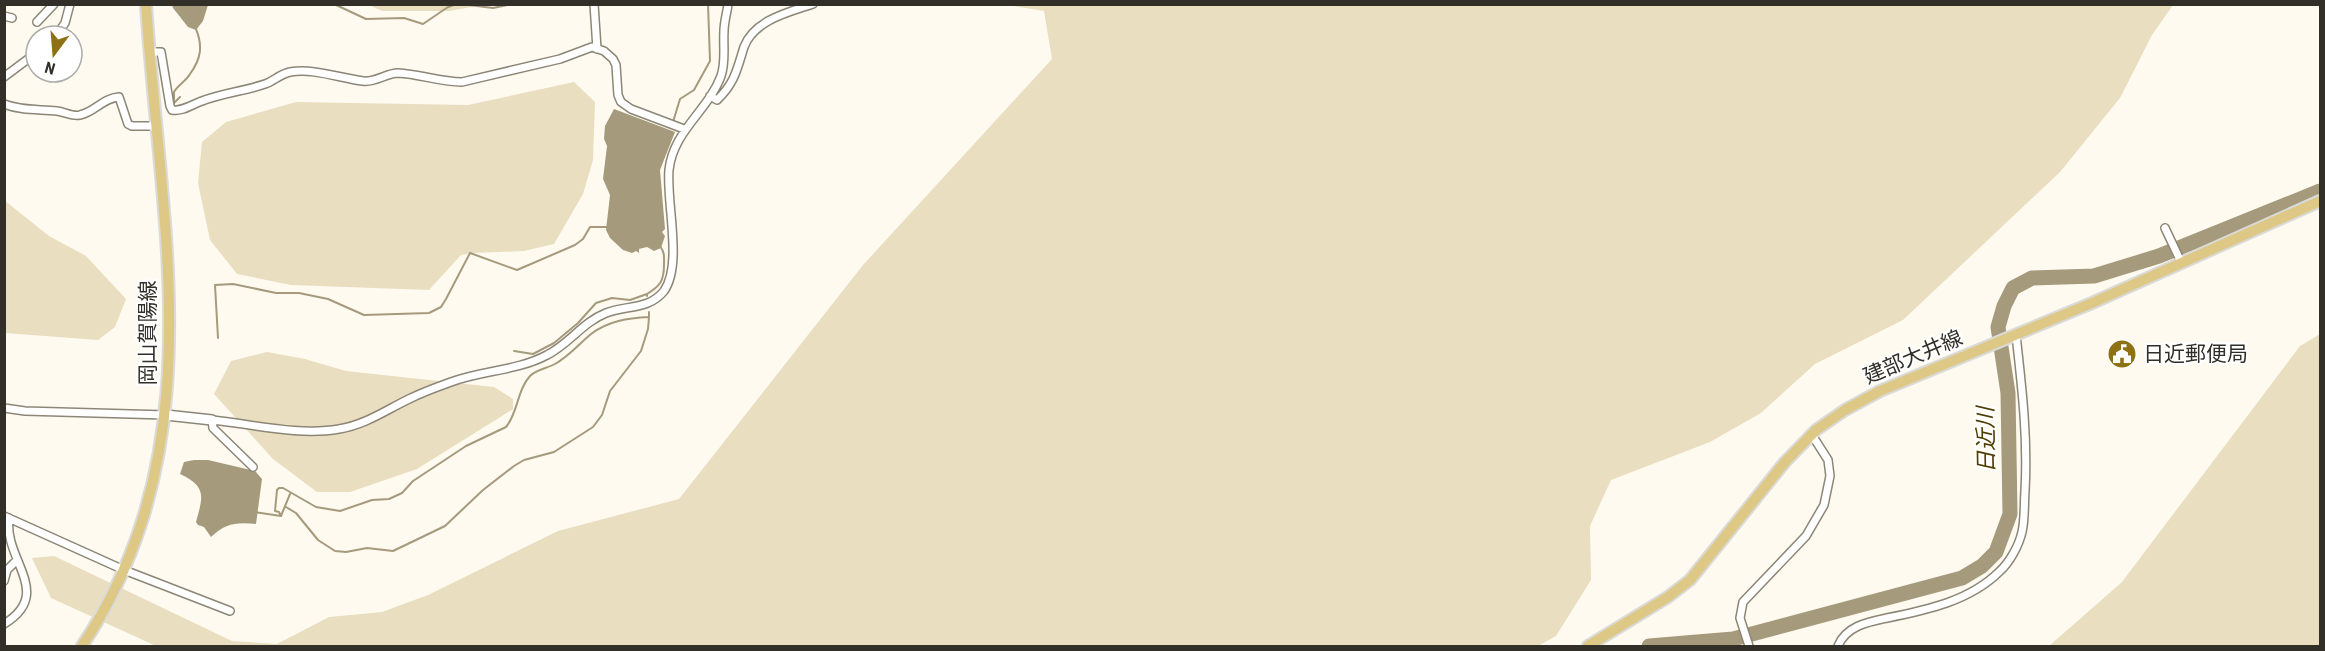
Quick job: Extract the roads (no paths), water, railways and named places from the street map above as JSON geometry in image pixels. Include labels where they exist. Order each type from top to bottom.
[{"type":"main road","name":"岡山賀陽線","points":[[82,646],[110,601],[145,514],[154,483],[166,415],[170,344],[169,302],[146,4]]},
{"type":"main road","name":"建部大井線","points":[[1588,646],[1668,597],[1690,580],[1785,462],[1812,435],[1845,410],[1880,390],[2012,337],[2320,201]]},
{"type":"street","points":[[37,22],[54,4]]},
{"type":"street","points":[[64,24],[70,4]]},
{"type":"street","points":[[594,4],[597,49]]},
{"type":"street","points":[[4,408],[25,411],[166,415],[311,431],[352,426],[454,380],[530,363],[548,355],[589,322],[607,313],[649,303],[660,295],[669,282],[673,223],[669,171],[674,149],[684,129],[710,96],[722,75],[724,29],[728,4]]},
{"type":"street","points":[[710,96],[717,100],[725,93],[738,73],[750,37],[763,24],[813,4]]},
{"type":"street","points":[[149,52],[161,52],[170,106],[172,110],[177,111],[206,99],[267,84],[291,72],[315,72],[371,82],[396,73],[413,74],[447,82],[462,82],[560,59],[592,47],[604,51],[613,59],[616,65],[618,95],[621,102],[631,109],[684,129]]},
{"type":"street","points":[[4,77],[24,62]]},
{"type":"street","points":[[4,104],[17,109],[56,111],[78,116],[110,98],[119,97],[128,123],[132,126],[155,126]]},
{"type":"street","points":[[2165,228],[2181,262]]},
{"type":"street","points":[[1838,646],[1855,627],[1923,611],[1959,599],[1988,582],[2010,559],[2022,532],[2026,470],[2026,418],[2012,337]]},
{"type":"street","points":[[212,420],[213,428],[253,467]]},
{"type":"street","points":[[1749,645],[1740,618],[1743,602],[1806,536],[1824,505],[1830,476],[1828,460],[1812,435]]},
{"type":"street","points":[[7,517],[124,570],[230,611]]},
{"type":"street","points":[[4,624],[24,608],[28,592],[27,580],[16,561],[7,517]]},
{"type":"street","points":[[4,581],[6,570],[16,561]]},
{"type":"waterway","points":[[334,4],[366,19],[404,18],[423,24],[448,7],[457,4]]},
{"type":"waterway","points":[[461,4],[493,8],[513,4]]},
{"type":"waterway","points":[[673,122],[680,99],[694,90],[710,61],[708,4]]},
{"type":"waterway","points":[[180,97],[174,103],[174,92],[194,68],[199,58],[200,41],[196,29]]},
{"type":"waterway","name":"日近川","points":[[1649,646],[1733,639],[1962,578],[1982,566],[1996,552],[2010,514],[2008,393],[1998,327],[2004,306],[2013,288],[2032,278],[2094,276],[2159,256],[2320,191]]},
{"type":"waterway","points":[[218,338],[215,285],[233,284],[276,293],[299,293],[328,299],[364,315],[429,313],[441,307],[470,253],[517,270],[575,245],[583,239],[590,227],[609,227]]},
{"type":"waterway","points":[[647,296],[662,279],[664,255],[660,246]]},
{"type":"waterway","points":[[514,351],[533,354],[554,343],[578,323],[596,303],[612,298],[630,300],[647,294]]},
{"type":"waterway","points":[[254,512],[281,516],[275,511],[279,488],[283,488],[316,507],[340,511],[372,500],[389,499],[402,493],[413,481],[466,446],[506,427],[513,415],[522,388],[532,374],[560,361],[591,334],[604,326],[618,321],[649,317],[649,312]]},
{"type":"waterway","points":[[286,507],[296,513],[318,540],[335,551],[346,552],[367,548],[393,551],[445,526],[483,490],[514,466],[524,460],[554,452],[593,427],[602,415],[610,391],[641,351],[649,317]]},
{"type":"waterway","points":[[281,516],[290,494]]},
{"type":"place","name":"日近郵便局","points":[[2122,354]]}]
